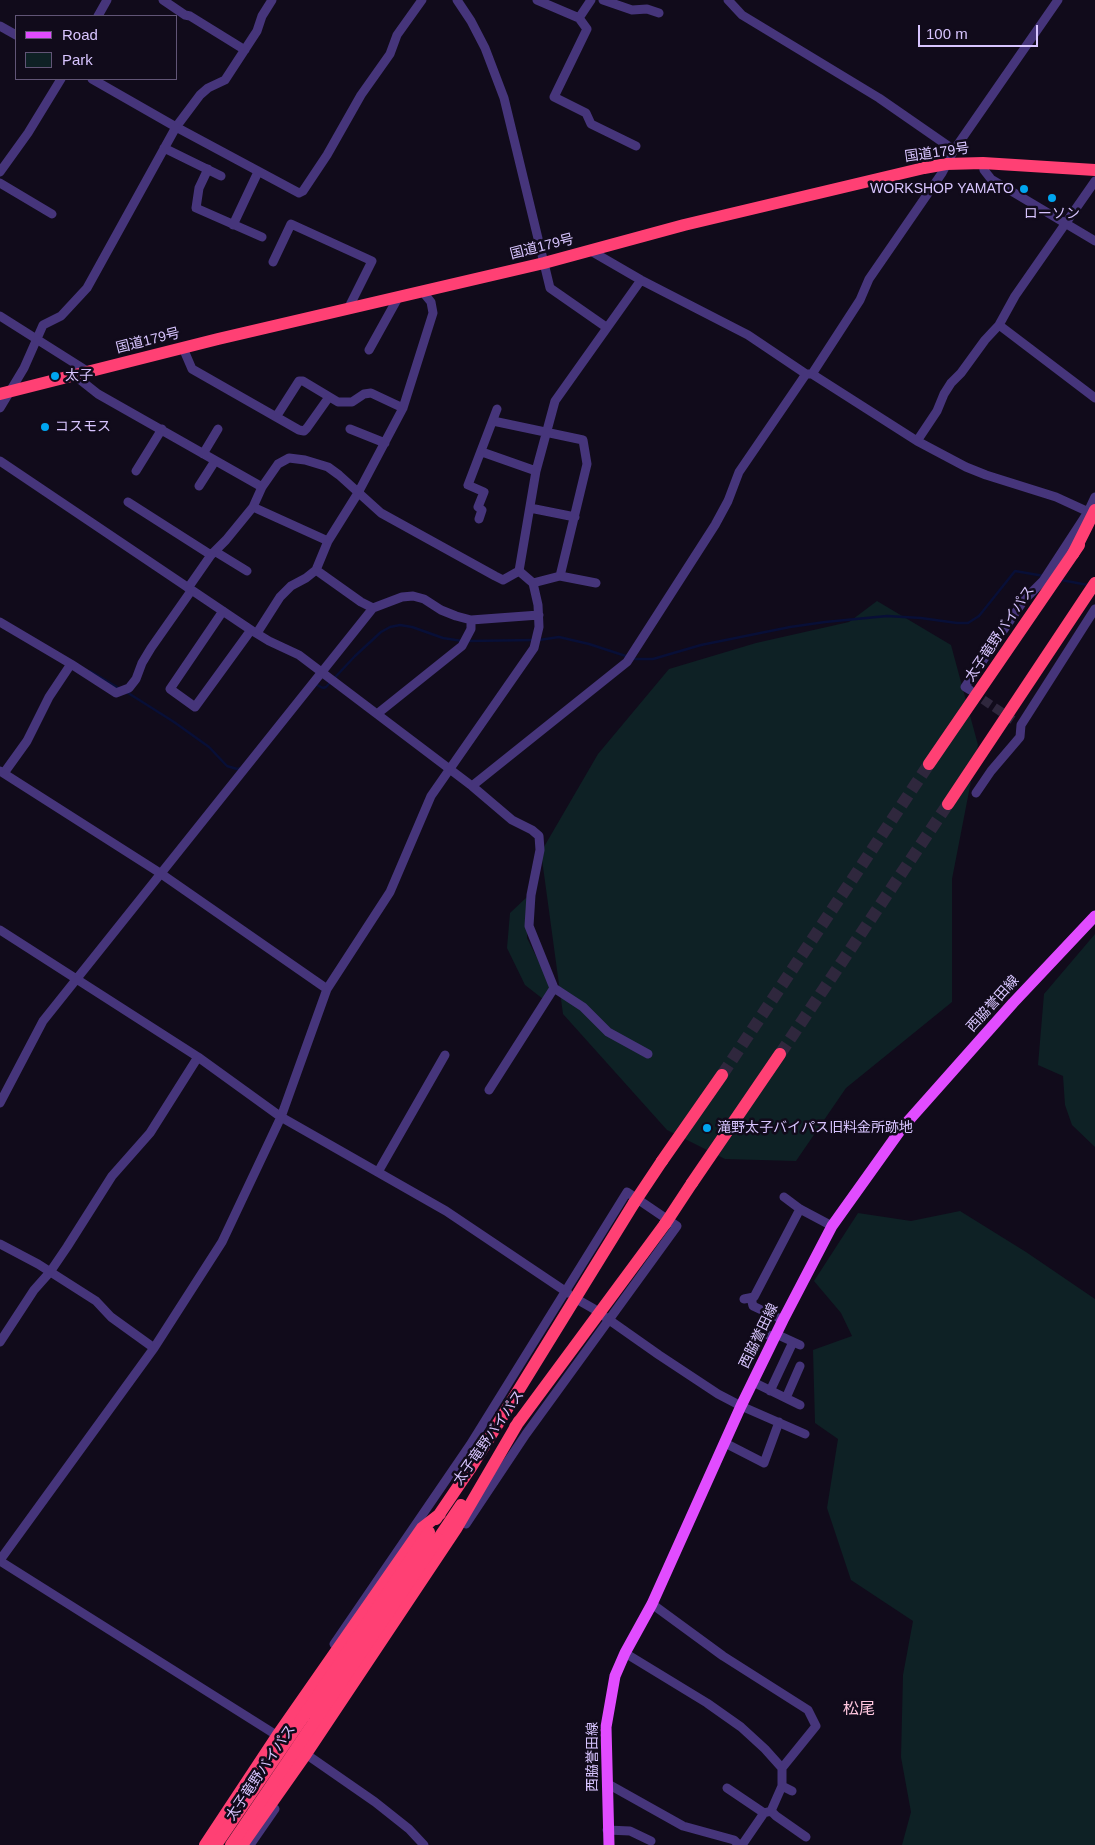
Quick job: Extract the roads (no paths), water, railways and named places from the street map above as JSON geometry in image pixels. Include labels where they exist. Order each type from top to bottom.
[{"type":"highway","name":"国道179号","points":[[4,393],[87,371],[544,263],[855,184],[946,164],[983,162],[1095,170]]},
{"type":"highway","name":"太子竜野バイパス","points":[[929,764],[1073,554],[1093,514]]},
{"type":"highway","points":[[948,804],[1095,583]]},
{"type":"highway","name":"太子竜野バイパス","points":[[216,1845],[433,1536],[665,1224],[780,1054]]},
{"type":"highway","name":"太子竜野バイパス","points":[[231,1845],[433,1536],[440,1514],[470,1469],[634,1203],[722,1075]]},
{"type":"highway","points":[[205,1845],[275,1735],[344,1642],[433,1536]]},
{"type":"highway","points":[[242,1845],[308,1755],[370,1658],[433,1536]]},
{"type":"main road","name":"西脇誉田線","points":[[609,1845],[607,1830],[606,1728],[615,1676],[625,1653],[652,1604],[741,1406],[832,1226],[902,1128],[1095,916]]},
{"type":"street","points":[[99,15],[107,0]]},
{"type":"street","points":[[163,0],[245,50]]},
{"type":"street","points":[[0,408],[4,393],[24,368],[35,338],[43,325],[61,316],[88,288],[176,127],[204,91],[225,80],[257,31],[262,16],[272,0]]},
{"type":"street","points":[[94,80],[176,127],[299,193],[303,191],[327,155],[361,95],[387,58],[397,35],[422,0]]},
{"type":"street","points":[[457,0],[471,21],[485,48],[504,98],[533,225],[550,288],[606,327]]},
{"type":"street","points":[[537,0],[579,18],[587,29],[554,96],[586,113],[591,124],[636,146]]},
{"type":"street","points":[[579,18],[591,0]]},
{"type":"street","points":[[603,0],[632,10],[647,9],[659,13]]},
{"type":"street","points":[[728,0],[742,15],[879,98],[954,150]]},
{"type":"street","points":[[472,786],[627,662],[715,525],[728,501],[739,472],[860,300],[869,279],[942,173],[954,150],[1058,0]]},
{"type":"street","points":[[0,26],[15,34]]},
{"type":"street","points":[[0,172],[28,133],[60,80]]},
{"type":"street","points":[[164,148],[221,176]]},
{"type":"street","points":[[983,162],[984,170],[991,179],[1095,241]]},
{"type":"street","points":[[208,169],[199,188],[196,208],[262,237]]},
{"type":"street","points":[[233,225],[258,172]]},
{"type":"street","points":[[918,441],[937,411],[951,383],[999,325],[1015,296],[1095,181]]},
{"type":"street","points":[[0,183],[52,214]]},
{"type":"street","points":[[273,262],[291,224],[372,261],[348,309]]},
{"type":"street","points":[[591,251],[640,280],[748,335],[918,441],[986,475],[1056,497],[1093,514]]},
{"type":"street","points":[[519,571],[536,471],[555,401],[640,280]]},
{"type":"street","points":[[223,611],[170,689],[195,707],[280,597],[291,586],[316,570],[328,541],[358,493],[403,408],[433,313],[431,302],[422,291]]},
{"type":"street","points":[[369,350],[399,296]]},
{"type":"street","points":[[0,316],[87,371]]},
{"type":"street","points":[[999,325],[1095,398]]},
{"type":"street","points":[[183,348],[192,369],[299,430],[304,431],[307,428],[329,397]]},
{"type":"street","points":[[74,375],[98,394],[262,487]]},
{"type":"street","points":[[276,417],[299,381],[303,381],[338,402],[358,399],[364,394],[371,392],[403,408]]},
{"type":"street","points":[[479,519],[482,510],[478,507],[484,492],[468,485],[497,410]]},
{"type":"street","points":[[493,421],[583,440],[588,464],[560,576]]},
{"type":"street","points":[[136,471],[162,429]]},
{"type":"street","points":[[204,454],[218,429]]},
{"type":"street","points":[[350,429],[385,443]]},
{"type":"street","points":[[482,452],[536,471]]},
{"type":"street","points":[[0,622],[116,693],[130,688],[151,648],[213,554],[253,507],[262,487],[278,464],[288,458],[305,460],[328,467],[381,513],[503,580],[519,571]]},
{"type":"street","points":[[0,461],[254,632],[299,655],[472,786],[512,820],[532,830],[539,836],[540,850],[531,895],[529,926],[554,988],[583,1007],[608,1032],[648,1054]]},
{"type":"street","points":[[199,486],[215,461]]},
{"type":"street","points":[[968,689],[1024,600],[1043,581],[1093,514],[1095,497]]},
{"type":"street","points":[[128,502],[213,554],[247,570]]},
{"type":"street","points":[[253,507],[328,541]]},
{"type":"street","points":[[530,508],[575,517]]},
{"type":"street","points":[[316,570],[361,602],[374,608]]},
{"type":"street","points":[[0,1572],[2,1562],[154,1348],[222,1242],[281,1117],[327,988],[390,892],[431,796],[534,648],[539,627],[538,605],[533,582],[519,571]]},
{"type":"street","points":[[533,582],[560,576],[596,583]]},
{"type":"street","points":[[0,1103],[43,1021],[374,608],[402,597],[413,596],[424,599],[441,610],[471,620],[538,615]]},
{"type":"street","points":[[976,794],[991,771],[1020,737],[1017,722],[1095,609]]},
{"type":"street","points":[[377,714],[462,646],[471,629],[471,620]]},
{"type":"street","points":[[71,664],[49,697],[26,741],[2,772],[160,873],[327,988]]},
{"type":"street","points":[[0,930],[198,1057],[281,1117],[446,1212],[567,1292]]},
{"type":"street","points":[[489,1090],[554,988]]},
{"type":"street","points":[[378,1172],[445,1055]]},
{"type":"street","points":[[0,1342],[34,1290],[50,1272],[112,1176],[150,1133],[198,1057]]},
{"type":"street","points":[[198,1845],[275,1735],[470,1446],[567,1292],[627,1192],[677,1226],[607,1318],[526,1434],[308,1755],[250,1845]]},
{"type":"street","points":[[784,1197],[800,1209],[832,1226]]},
{"type":"street","points":[[783,1320],[753,1306],[747,1298],[754,1296],[800,1209]]},
{"type":"street","points":[[0,1244],[38,1264],[96,1302],[111,1317],[154,1348]]},
{"type":"street","points":[[580,1301],[594,1309]]},
{"type":"street","points":[[607,1318],[718,1394],[805,1434]]},
{"type":"street","points":[[759,1330],[797,1344],[770,1391]]},
{"type":"street","points":[[786,1398],[800,1366]]},
{"type":"street","points":[[753,1382],[800,1405]]},
{"type":"street","points":[[725,1443],[764,1463],[779,1422]]},
{"type":"street","points":[[2,1562],[308,1755],[396,1818],[424,1845]]},
{"type":"street","points":[[608,1784],[683,1826],[737,1844],[768,1812],[782,1786],[782,1768],[816,1726],[808,1710],[723,1656],[652,1604]]},
{"type":"street","points":[[625,1653],[707,1703],[741,1727],[782,1768]]},
{"type":"street","points":[[782,1786],[792,1791]]},
{"type":"street","points":[[727,1788],[776,1816],[806,1837]]},
{"type":"street","points":[[607,1830],[630,1831],[651,1841]]},
{"type":"waterway","points":[[539,640],[559,637],[589,644],[635,659],[653,659],[701,645],[825,622],[887,616],[968,623],[979,616],[1015,571],[1044,576]]},
{"type":"waterway","points":[[1061,580],[1088,585]]},
{"type":"waterway","points":[[315,684],[323,688],[326,687],[355,656],[381,632],[390,627],[400,625],[412,627],[443,638],[462,641]]},
{"type":"waterway","points":[[467,641],[534,640]]},
{"type":"waterway","points":[[90,671],[120,689]]},
{"type":"waterway","points":[[125,691],[209,747],[227,766],[237,769],[241,768]]},
{"type":"tunnel","points":[[972,692],[1013,720]]},
{"type":"tunnel","points":[[722,1075],[929,764]]},
{"type":"tunnel","points":[[780,1054],[948,804]]},
{"type":"place","name":"WORKSHOP YAMATO","points":[[1024,189]]},
{"type":"place","name":"ローソン","points":[[1052,198]]},
{"type":"place","name":"太子","points":[[55,376]]},
{"type":"place","name":"コスモス","points":[[45,427]]},
{"type":"place","name":"滝野太子バイパス旧料金所跡地","points":[[707,1128]]},
{"type":"district","name":"松尾","points":[[859,1710]]}]
